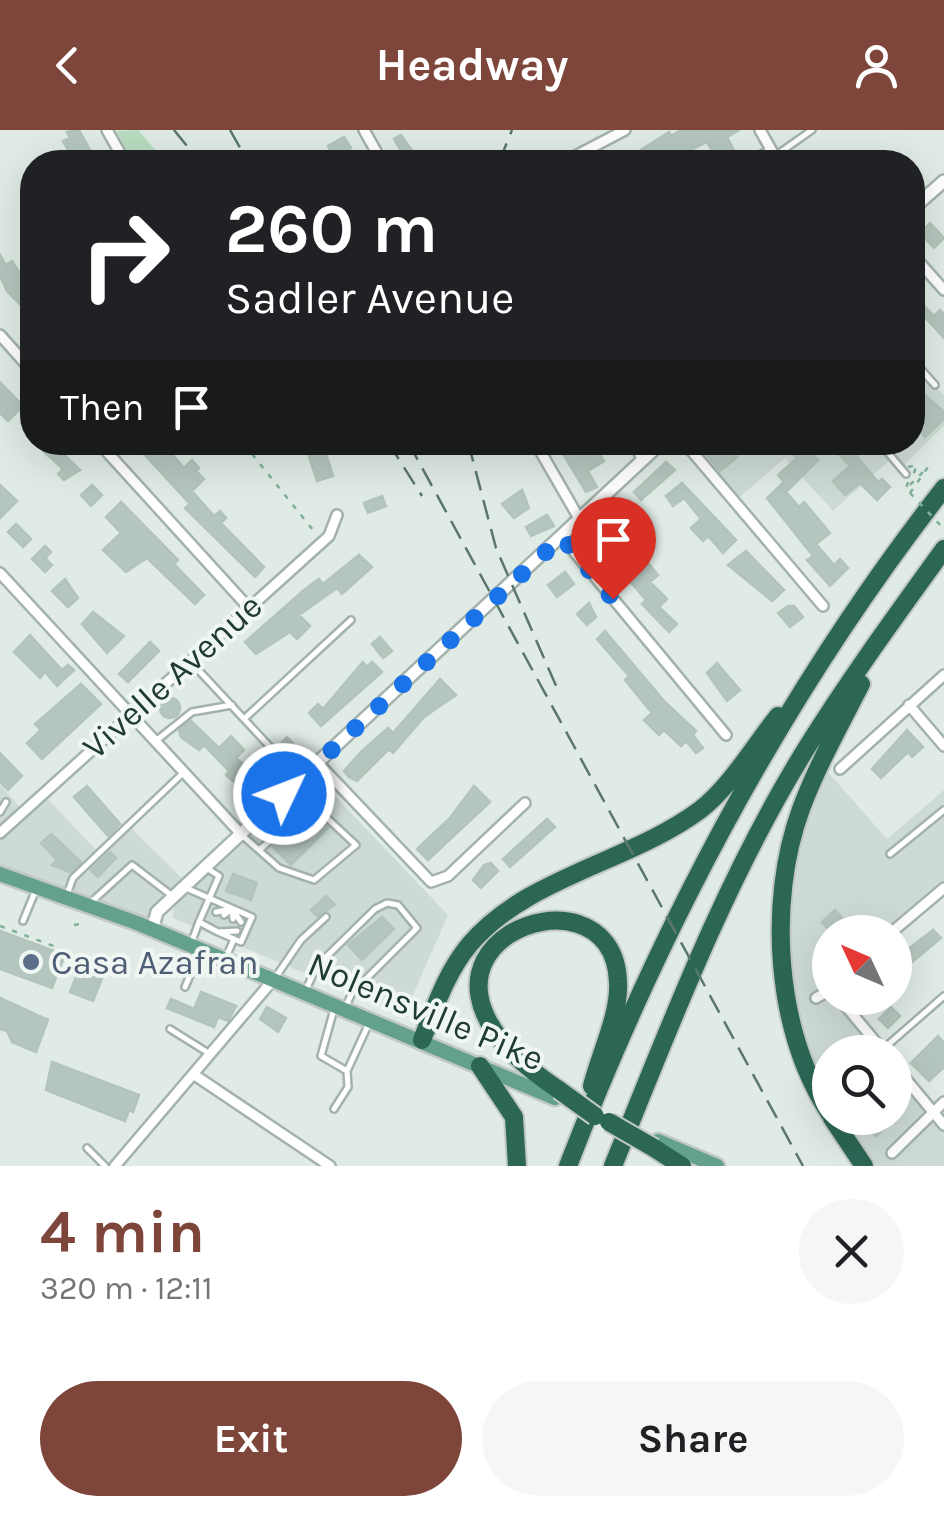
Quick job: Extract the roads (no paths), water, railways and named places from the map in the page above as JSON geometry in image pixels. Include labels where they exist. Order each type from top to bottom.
[{"type":"highway","points":[[422,1040],[450,974],[480,934],[508,912],[646,844],[703,808],[837,641],[944,488]]},
{"type":"highway","points":[[612,1166],[694,971],[751,850],[808,745],[944,549]]},
{"type":"highway","points":[[812,1072],[798,1040],[785,981],[780,901],[800,812],[896,615]]},
{"type":"highway","points":[[568,1166],[703,863],[837,641]]},
{"type":"highway","points":[[577,1142],[618,982],[616,965],[601,940],[576,924],[545,919],[516,928],[492,950],[480,997],[491,1030],[506,1050],[557,1094],[602,1119],[656,1144],[682,1166]]},
{"type":"highway","points":[[480,1066],[514,1117],[519,1135],[516,1166]]},
{"type":"highway","points":[[844,1135],[864,1166]]},
{"type":"main road","name":"Nolensville Pike","points":[[0,874],[152,930],[557,1094]]},
{"type":"main road","points":[[656,1144],[717,1166]]},
{"type":"street","points":[[592,150],[625,130]]},
{"type":"street","points":[[925,198],[944,181]]},
{"type":"street","points":[[925,269],[944,290]]},
{"type":"street","points":[[0,335],[20,357]]},
{"type":"street","points":[[110,455],[249,608]]},
{"type":"street","points":[[542,455],[580,520]]},
{"type":"street","points":[[152,930],[157,912],[648,455]]},
{"type":"street","points":[[695,455],[823,606]]},
{"type":"street","name":"Vivelle Avenue","points":[[0,834],[323,542],[337,515]]},
{"type":"street","points":[[562,537],[726,735]]},
{"type":"street","points":[[0,573],[241,834]]},
{"type":"street","points":[[840,769],[944,674]]},
{"type":"street","points":[[909,705],[944,746]]},
{"type":"street","points":[[318,763],[430,882],[448,876],[525,803]]},
{"type":"street","points":[[912,915],[944,888]]},
{"type":"street","points":[[115,1166],[196,1076],[273,980]]},
{"type":"street","points":[[853,1015],[870,1035]]},
{"type":"street","points":[[196,1076],[330,1166]]},
{"type":"street","points":[[912,1087],[944,1125]]},
{"type":"street","points":[[892,1153],[944,1102]]},
{"type":"lane","points":[[784,150],[812,130]]},
{"type":"lane","points":[[925,374],[935,385]]},
{"type":"lane","points":[[638,455],[641,462]]},
{"type":"lane","points":[[890,455],[904,471]]},
{"type":"lane","points":[[244,718],[351,620]]},
{"type":"lane","points":[[189,660],[300,780]]},
{"type":"lane","points":[[155,742],[192,712],[232,705]]},
{"type":"lane","points":[[66,898],[74,878],[183,773]]},
{"type":"lane","points":[[0,812],[6,802]]},
{"type":"lane","points":[[241,834],[259,850],[280,868],[319,879],[356,845],[313,805],[259,850]]},
{"type":"lane","points":[[890,854],[944,810]]},
{"type":"lane","points":[[88,905],[132,865],[174,897]]},
{"type":"lane","points":[[185,987],[199,922],[219,876],[206,867]]},
{"type":"lane","points":[[185,887],[207,901],[252,917],[241,942],[199,922]]},
{"type":"lane","points":[[23,921],[37,888]]},
{"type":"lane","points":[[305,991],[316,967],[386,903],[398,905],[417,928],[341,1006],[321,1056],[347,1071]]},
{"type":"lane","points":[[216,912],[232,909]]},
{"type":"lane","points":[[224,916],[232,909]]},
{"type":"lane","points":[[232,909],[232,919]]},
{"type":"lane","points":[[232,909],[240,922]]},
{"type":"lane","points":[[273,980],[300,940],[326,917]]},
{"type":"lane","points":[[212,921],[218,932]]},
{"type":"lane","points":[[218,932],[221,924]]},
{"type":"lane","points":[[218,932],[229,928]]},
{"type":"lane","points":[[218,932],[237,930]]},
{"type":"lane","points":[[225,959],[234,938]]},
{"type":"lane","points":[[316,967],[359,987]]},
{"type":"lane","points":[[901,1035],[944,996]]},
{"type":"lane","points":[[334,1109],[348,1088],[347,1071],[371,1018]]},
{"type":"lane","points":[[170,1030],[213,1055]]},
{"type":"lane","points":[[86,1148],[105,1166]]},
{"type":"railway","points":[[174,130],[190,150]]},
{"type":"railway","points":[[230,130],[241,150]]},
{"type":"railway","points":[[504,150],[512,130]]},
{"type":"railway","points":[[396,455],[422,496]]},
{"type":"railway","points":[[415,455],[803,1166]]},
{"type":"railway","points":[[471,455],[496,548],[560,695]]},
{"type":"place","name":"Casa Azafran","points":[[31,962]]}]
